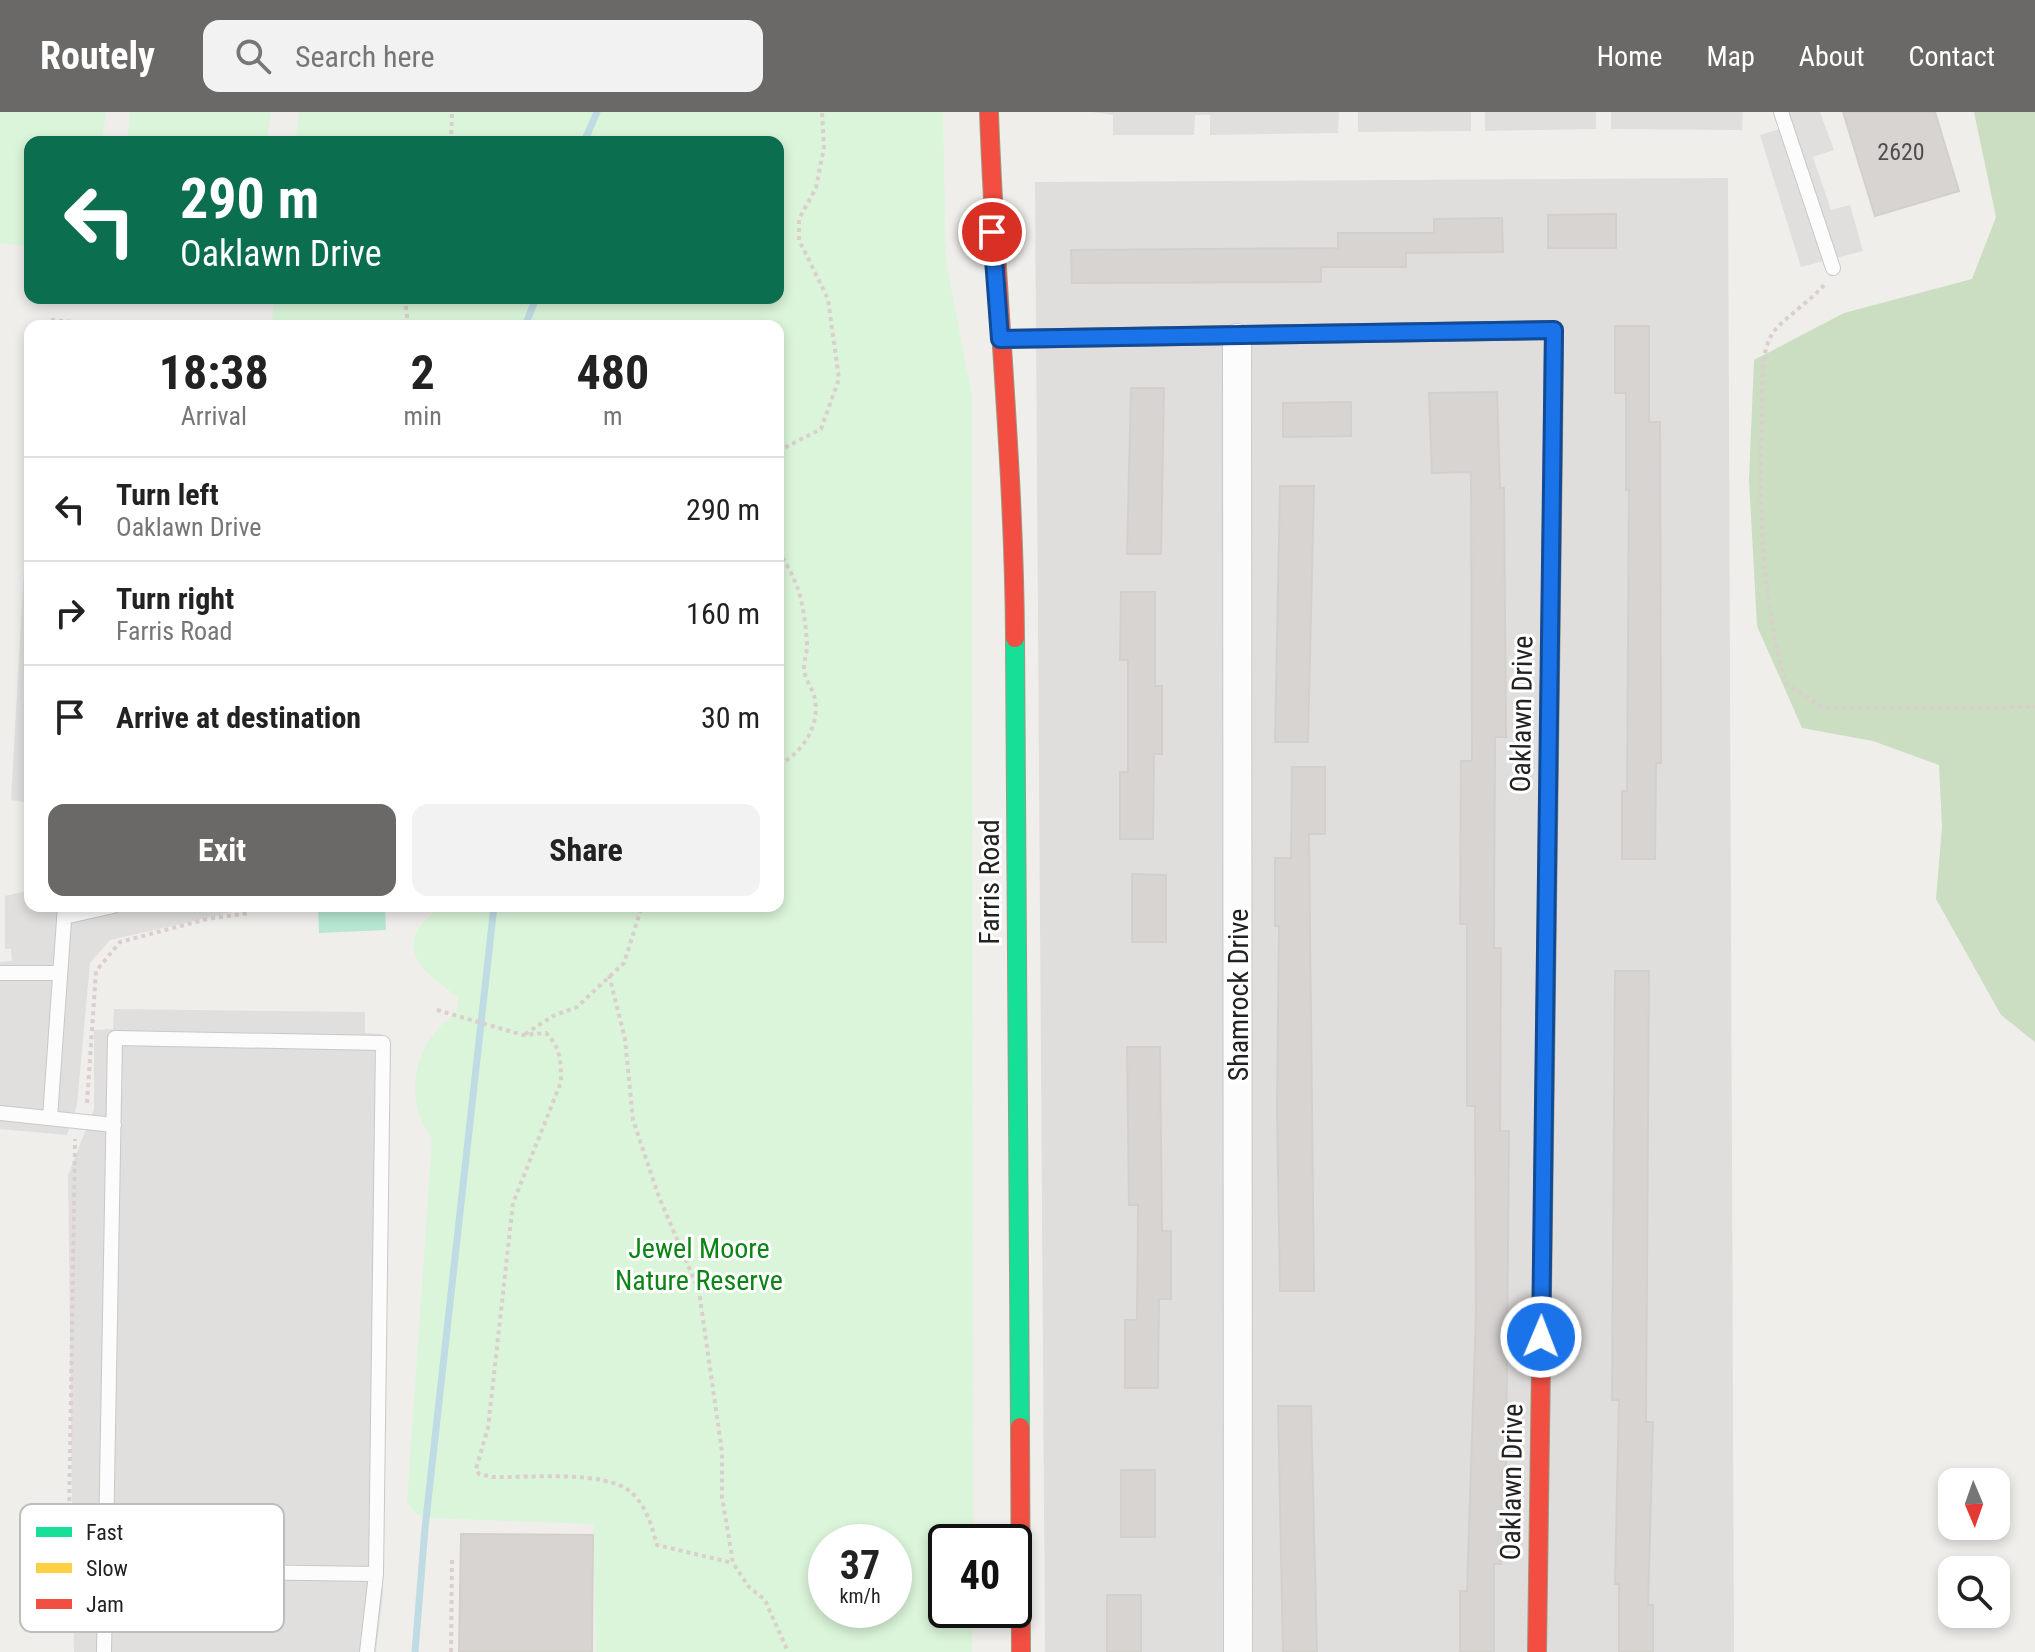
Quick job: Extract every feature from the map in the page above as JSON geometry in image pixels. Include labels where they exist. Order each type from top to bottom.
[{"type":"street","name":"Farris Road","points":[[989,112],[990,202],[1014,512],[1021,1652]]},
{"type":"street","name":"Oaklawn Drive","points":[[1000,339],[1237,338],[1554,330],[1537,1652]]},
{"type":"street","name":"Shamrock Drive","points":[[1237,338],[1238,1652]]},
{"type":"lane","points":[[1781,112],[1833,268]]},
{"type":"lane","points":[[50,1118],[65,912]]},
{"type":"lane","points":[[0,973],[60,973]]},
{"type":"lane","points":[[107,1504],[115,1038],[383,1043],[376,1574],[367,1652]]},
{"type":"lane","points":[[0,1113],[114,1125]]},
{"type":"lane","points":[[284,1573],[376,1574]]},
{"type":"lane","points":[[104,1632],[104,1652]]},
{"type":"path","points":[[451,136],[452,112]]},
{"type":"path","points":[[784,448],[821,429],[839,379],[828,299],[799,240],[799,219],[816,188],[824,147],[822,112]]},
{"type":"path","points":[[1833,268],[1813,299],[1771,334],[1764,365],[1760,463],[1764,572],[1772,635],[1786,684],[1824,708],[2035,707]]},
{"type":"path","points":[[784,560],[798,580],[807,648],[804,669],[816,708],[814,724],[807,739],[796,754],[784,761]]},
{"type":"path","points":[[523,1035],[553,1016],[577,1007],[624,963],[640,912]]},
{"type":"path","points":[[87,1105],[96,971],[112,951],[120,942],[207,919],[249,913]]},
{"type":"path","points":[[609,975],[625,1039],[633,1120],[659,1197],[699,1291],[722,1452],[722,1497],[733,1563],[749,1587],[765,1600],[788,1652]]},
{"type":"path","points":[[437,1010],[523,1035],[546,1033],[553,1039],[561,1063],[561,1082],[513,1203],[488,1428],[476,1469],[479,1474],[492,1477],[600,1478],[632,1492],[648,1516],[657,1545],[733,1563]]},
{"type":"path","points":[[69,1504],[75,1138]]},
{"type":"path","points":[[451,1652],[452,1556]]},
{"type":"shaded area","points":[[1092,112],[1339,112],[1338,133],[1210,135],[1210,115],[1195,115],[1194,135],[1113,135],[1113,115]]},
{"type":"shaded area","points":[[1358,112],[1471,112],[1471,131],[1358,132]]},
{"type":"shaded area","points":[[1485,112],[1596,112],[1596,129],[1485,131]]},
{"type":"shaded area","points":[[1611,112],[1743,112],[1742,130],[1611,129]]},
{"type":"shaded area","points":[[1773,112],[1820,112],[1834,150],[1813,157],[1831,210],[1850,205],[1863,251],[1801,267],[1760,135],[1780,129],[1779,120]]},
{"type":"shaded area","points":[[1728,178],[1734,1652],[1045,1652],[1035,182]]},
{"type":"shaded area","points":[[24,568],[24,802],[11,800]]},
{"type":"shaded area","points":[[24,891],[24,912],[233,912],[110,940],[90,963],[77,1105],[67,1135],[0,1129],[0,962],[12,961],[11,949],[5,949],[5,896]]},
{"type":"shaded area","points":[[114,1009],[365,1012],[365,1033],[381,1034],[383,1595],[376,1652],[74,1652],[74,1632],[284,1632],[284,1504],[72,1504],[68,1175],[94,1109],[94,1030],[113,1029]]},
{"type":"green space","points":[[0,112],[106,112],[103,136],[24,136],[24,246],[0,243]]},
{"type":"green space","points":[[130,112],[271,112],[268,136],[128,136]]},
{"type":"green space","name":"Jewel Moore Nature Reserve","points":[[299,112],[943,112],[946,261],[972,396],[973,1524],[928,1524],[928,1628],[973,1628],[972,1652],[596,1652],[593,1524],[427,1518],[416,1514],[407,1502],[432,1139],[419,1113],[415,1086],[427,1044],[455,1013],[458,1004],[458,997],[430,976],[416,958],[415,937],[421,925],[434,912],[784,912],[784,320],[272,320],[274,304],[784,304],[784,136],[296,136]]},
{"type":"green space","points":[[1974,112],[2035,112],[2035,1042],[2001,1015],[1936,899],[1942,827],[1939,765],[1873,741],[1802,728],[1757,626],[1749,480],[1754,360],[1844,313],[1972,279],[1996,217]]},
{"type":"green space","points":[[318,912],[385,912],[386,930],[319,933]]},
{"type":"building","points":[[1843,112],[1935,112],[1959,191],[1875,216]]},
{"type":"building","points":[[1616,214],[1616,248],[1548,248],[1548,215]]},
{"type":"building","points":[[1502,218],[1503,252],[1406,253],[1406,267],[1321,267],[1321,282],[1072,283],[1071,250],[1338,248],[1338,233],[1434,233],[1434,219]]},
{"type":"building","points":[[1615,326],[1649,326],[1649,422],[1660,422],[1661,763],[1656,763],[1655,859],[1622,859],[1622,791],[1627,791],[1629,490],[1626,490],[1626,393],[1615,393]]},
{"type":"building","points":[[1131,388],[1164,388],[1161,554],[1127,554]]},
{"type":"building","points":[[1497,392],[1500,488],[1504,488],[1506,737],[1495,737],[1494,948],[1501,948],[1500,1131],[1509,1131],[1506,1471],[1502,1471],[1501,1564],[1494,1564],[1494,1652],[1460,1652],[1460,1591],[1467,1591],[1476,1314],[1475,1106],[1467,1106],[1467,924],[1460,924],[1461,761],[1472,761],[1471,472],[1432,473],[1429,393]]},
{"type":"building","points":[[1351,402],[1351,436],[1283,437],[1283,403]]},
{"type":"building","points":[[1280,486],[1314,486],[1308,742],[1275,742]]},
{"type":"building","points":[[1121,592],[1155,592],[1155,686],[1162,686],[1162,754],[1154,754],[1153,839],[1120,839],[1120,772],[1128,772],[1128,660],[1120,660]]},
{"type":"building","points":[[1292,767],[1325,767],[1325,834],[1309,834],[1314,1291],[1280,1291],[1277,1110],[1279,926],[1275,926],[1275,858],[1291,858]]},
{"type":"building","points":[[1132,874],[1166,875],[1166,942],[1132,942]]},
{"type":"building","points":[[1615,971],[1649,971],[1646,1422],[1653,1422],[1648,1605],[1653,1605],[1653,1652],[1619,1652],[1619,1584],[1615,1584],[1619,1400],[1612,1400]]},
{"type":"building","points":[[1127,1047],[1160,1047],[1162,1231],[1171,1231],[1171,1299],[1159,1299],[1158,1388],[1125,1388],[1125,1320],[1137,1320],[1138,1205],[1129,1205]]},
{"type":"building","points":[[1278,1406],[1311,1406],[1317,1652],[1283,1652]]},
{"type":"building","points":[[1121,1470],[1155,1470],[1155,1537],[1121,1537]]},
{"type":"building","points":[[461,1534],[593,1535],[592,1652],[459,1652]]},
{"type":"building","points":[[1107,1595],[1141,1595],[1141,1652],[1107,1652]]},
{"type":"waterway","points":[[587,136],[597,112]]},
{"type":"waterway","points":[[527,320],[534,304]]},
{"type":"waterway","points":[[415,1652],[425,1528],[493,912]]},
{"type":"traffic: fast","points":[[1543,1220],[1553,444]]},
{"type":"traffic: fast","points":[[1015,638],[1020,1427]]},
{"type":"traffic: slow","points":[[1000,339],[1554,330],[1553,444]]},
{"type":"traffic: jam","points":[[989,112],[1011,507],[1015,638]]},
{"type":"traffic: jam","points":[[1537,1652],[1543,1220]]},
{"type":"traffic: jam","points":[[1020,1427],[1021,1652]]},
{"type":"route","points":[[992,232],[1000,339],[1237,338],[1554,330],[1541,1337]]}]
